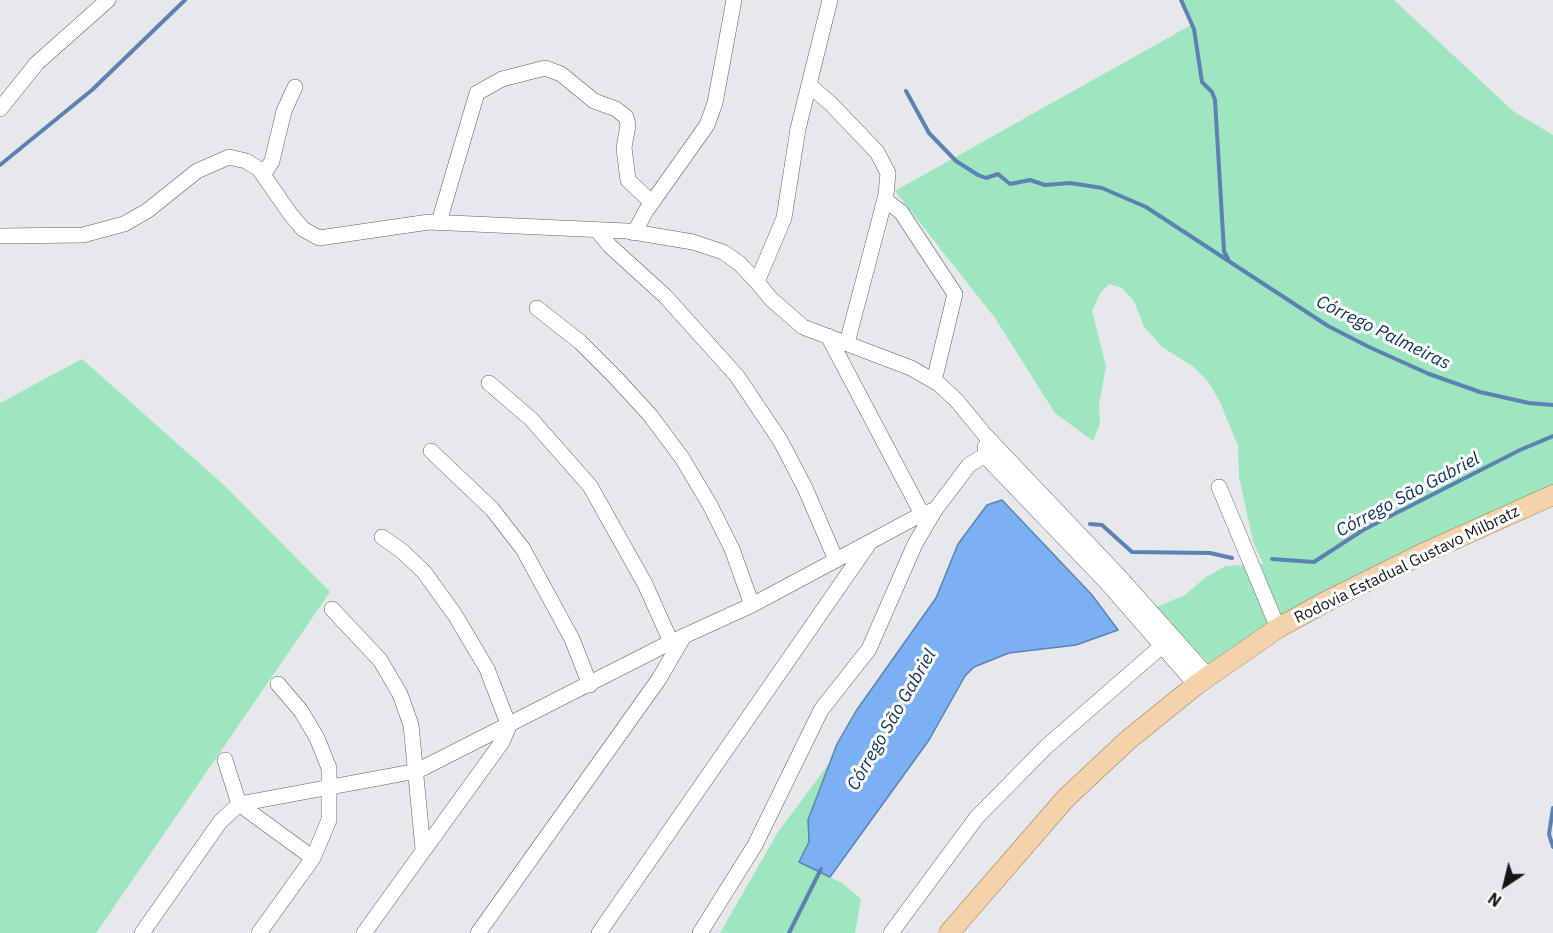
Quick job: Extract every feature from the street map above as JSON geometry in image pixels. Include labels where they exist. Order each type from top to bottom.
[{"type":"main road","name":"Rodovia Estadual Gustavo Milbratz","points":[[949,933],[1066,798],[1128,740],[1202,681],[1278,628],[1426,552],[1553,495]]},
{"type":"street","points":[[0,110],[37,63],[108,0]]},
{"type":"street","points":[[634,232],[707,125],[715,103],[734,0]]},
{"type":"street","points":[[757,282],[784,218],[798,129],[830,0]]},
{"type":"street","points":[[439,222],[477,93],[502,79],[545,68],[561,74],[594,101],[626,117],[628,125],[624,148],[628,180],[652,203]]},
{"type":"street","points":[[809,85],[831,104],[877,152],[888,173],[885,200],[847,343]]},
{"type":"street","points":[[264,174],[272,161],[284,111],[296,87]]},
{"type":"street","points":[[0,236],[83,235],[124,224],[147,211],[197,171],[229,158],[246,161],[264,174],[291,216],[303,229],[319,238],[439,222],[634,232],[693,242],[723,252],[803,327],[911,368],[934,381],[957,400],[985,435],[992,452],[1163,645],[1202,681]]},
{"type":"street","points":[[885,200],[901,212],[956,294],[934,381]]},
{"type":"street","points":[[597,230],[610,246],[665,296],[737,376],[780,440],[805,488],[836,560]]},
{"type":"street","points":[[537,308],[580,342],[616,378],[650,415],[682,458],[710,505],[732,549],[752,605]]},
{"type":"street","points":[[828,336],[928,512]]},
{"type":"street","points":[[489,383],[531,419],[590,486],[678,639]]},
{"type":"street","points":[[431,451],[492,509],[523,549],[572,639],[590,685]]},
{"type":"street","points":[[700,933],[755,845],[821,710],[869,649],[928,512],[969,465],[992,452]]},
{"type":"street","points":[[992,452],[1119,576],[1202,681]]},
{"type":"street","points":[[1219,487],[1278,628]]},
{"type":"street","points":[[142,933],[220,822],[239,804],[417,771],[678,639],[752,605],[928,512]]},
{"type":"street","points":[[364,933],[502,742],[509,726],[486,669],[455,615],[424,572],[402,551],[382,537]]},
{"type":"street","points":[[599,933],[868,545]]},
{"type":"street","points":[[332,609],[380,660],[400,694],[411,725],[423,849]]},
{"type":"street","points":[[478,933],[659,679],[678,639]]},
{"type":"street","points":[[891,933],[977,818],[1047,747],[1163,645]]},
{"type":"street","points":[[259,933],[313,858],[329,820],[329,768],[301,711],[278,684]]},
{"type":"street","points":[[225,760],[239,804],[313,858]]},
{"type":"green space","points":[[1183,0],[1394,0],[1513,111],[1553,135],[1553,486],[1209,664],[1156,607],[1185,595],[1206,577],[1226,566],[1263,564],[1253,541],[1239,477],[1238,446],[1220,402],[1209,383],[1194,367],[1162,347],[1144,327],[1134,301],[1122,288],[1109,284],[1101,292],[1092,311],[1106,366],[1099,405],[1100,424],[1093,441],[1055,413],[995,318],[895,191],[1191,25]]},
{"type":"green space","points":[[82,359],[226,487],[330,592],[96,933],[0,933],[0,403]]},
{"type":"green space","points":[[831,761],[808,820],[809,842],[799,862],[842,883],[861,899],[855,933],[720,933],[778,832]]},
{"type":"water","points":[[1002,500],[1092,595],[1118,630],[1076,645],[1009,653],[974,667],[965,676],[929,740],[830,877],[799,862],[809,842],[808,820],[837,744],[856,711],[936,598],[958,544],[987,505]]},
{"type":"waterway","points":[[0,165],[92,90],[185,0]]},
{"type":"waterway","name":"Córrego Palmeiras","points":[[1181,0],[1194,29],[1202,82],[1212,92],[1215,100],[1224,251],[1228,259]]},
{"type":"waterway","points":[[906,91],[929,133],[956,161],[978,175],[986,178],[998,174],[1010,184],[1030,180],[1045,185],[1070,183],[1102,188],[1146,207],[1328,326],[1369,347],[1429,374],[1480,392],[1529,403],[1553,405]]},
{"type":"waterway","name":"Córrego São Gabriel","points":[[1272,559],[1314,562],[1363,530],[1520,450],[1553,436]]},
{"type":"waterway","name":"Córrego São Gabriel","points":[[1090,524],[1102,525],[1132,552],[1210,553],[1232,558]]},
{"type":"waterway","points":[[1553,808],[1549,834],[1553,847]]},
{"type":"waterway","name":"Córrego São Gabriel","points":[[789,933],[821,869]]}]
